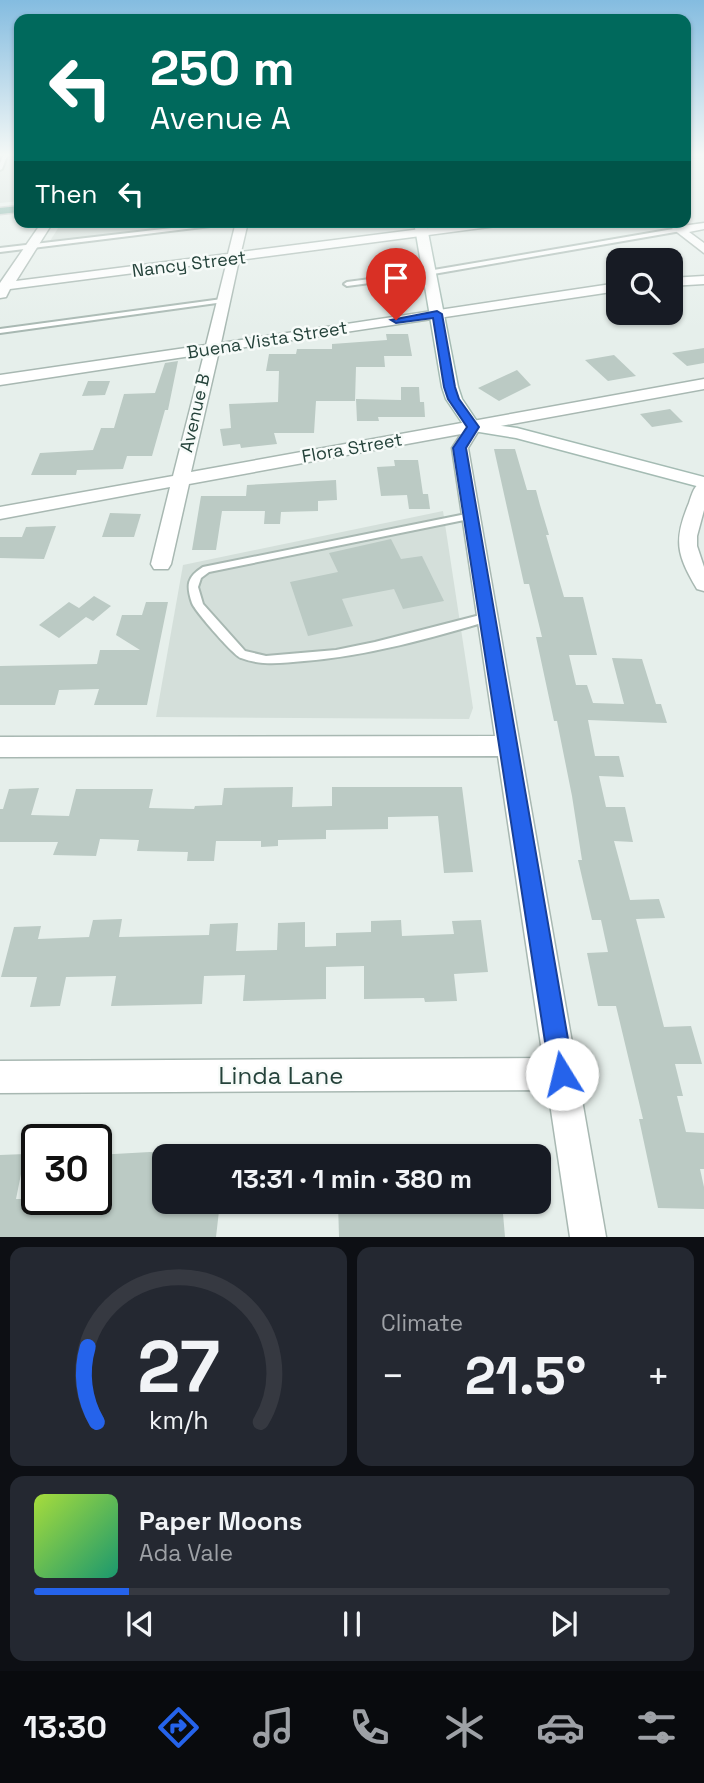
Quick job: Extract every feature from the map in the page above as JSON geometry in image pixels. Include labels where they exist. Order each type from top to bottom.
[{"type":"street","points":[[2,290],[44,228]]},
{"type":"street","name":"Avenue B","points":[[161,564],[240,228]]},
{"type":"street","points":[[421,228],[450,387],[454,399],[473,427],[517,433],[704,485],[686,537],[687,553],[704,584]]},
{"type":"street","name":"Nancy Street","points":[[2,290],[233,258],[421,228]]},
{"type":"street","points":[[677,228],[704,248]]},
{"type":"street","points":[[683,281],[704,280]]},
{"type":"street","name":"Buena Vista Street","points":[[0,380],[606,289]]},
{"type":"street","name":"Flora Street","points":[[0,513],[704,384]]},
{"type":"street","points":[[473,427],[460,448],[588,1237]]},
{"type":"street","points":[[0,747],[509,746]]},
{"type":"street","name":"Linda Lane","points":[[0,1077],[562,1074]]},
{"type":"lane","points":[[0,250],[189,228]]},
{"type":"lane","points":[[346,284],[663,228]]},
{"type":"lane","points":[[0,331],[222,300]]},
{"type":"lane","points":[[471,516],[206,569],[196,576],[193,587],[198,605],[241,654],[266,660],[336,654],[488,617]]},
{"type":"shaded area","points":[[58,228],[164,228],[50,241]]},
{"type":"shaded area","points":[[443,511],[473,708],[469,719],[156,717],[183,565]]},
{"type":"building","points":[[386,334],[408,334],[412,356],[384,356],[385,367],[356,367],[355,401],[316,401],[314,433],[274,433],[277,444],[241,448],[240,444],[223,446],[220,429],[231,428],[229,404],[278,402],[279,371],[266,371],[269,354],[296,354],[297,349],[332,349],[332,344],[387,340]]},
{"type":"building","points":[[704,348],[704,363],[687,366],[672,353]]},
{"type":"building","points":[[614,355],[636,376],[608,381],[585,360]]},
{"type":"building","points":[[178,361],[168,410],[165,410],[152,456],[127,456],[123,469],[77,470],[76,475],[31,475],[40,453],[93,450],[101,428],[114,428],[124,394],[155,393],[165,363]]},
{"type":"building","points":[[517,370],[531,385],[499,401],[478,388]]},
{"type":"building","points":[[88,381],[110,381],[105,395],[82,396]]},
{"type":"building","points":[[401,387],[419,387],[425,417],[378,417],[379,421],[357,421],[356,399],[401,400]]},
{"type":"building","points":[[670,409],[683,422],[652,427],[640,414]]},
{"type":"building","points":[[494,449],[515,449],[527,490],[536,490],[564,597],[583,597],[597,655],[569,655],[576,685],[587,685],[593,703],[624,704],[612,658],[642,659],[656,704],[661,704],[667,723],[588,720],[595,756],[619,756],[624,777],[599,776],[606,807],[625,807],[633,842],[614,841],[630,900],[659,899],[665,918],[636,919],[664,1027],[691,1026],[702,1064],[675,1064],[683,1096],[677,1096],[686,1132],[704,1133],[704,1169],[700,1169],[704,1187],[704,1209],[658,1208],[639,1119],[643,1119],[616,1006],[598,1006],[587,953],[608,952],[601,920],[592,920],[578,860],[582,860],[572,796],[536,637],[542,637],[529,584],[524,584]]},
{"type":"building","points":[[394,460],[418,460],[423,494],[428,494],[430,509],[409,509],[407,495],[381,496],[377,467],[395,466]]},
{"type":"building","points":[[336,480],[337,500],[318,501],[318,511],[281,512],[280,524],[264,524],[265,511],[222,511],[216,550],[192,550],[201,496],[246,496],[247,485]]},
{"type":"building","points":[[110,513],[141,514],[134,537],[102,537]]},
{"type":"building","points":[[56,526],[44,559],[0,558],[0,537],[22,537],[26,527]]},
{"type":"building","points":[[391,539],[401,559],[422,556],[444,601],[403,609],[394,589],[342,599],[353,626],[308,636],[290,582],[338,572],[329,553]]},
{"type":"building","points":[[94,596],[111,606],[93,621],[86,617],[59,638],[39,625],[69,602],[79,608]]},
{"type":"building","points":[[146,602],[168,602],[147,705],[94,705],[99,689],[59,690],[55,705],[0,705],[0,666],[97,664],[100,650],[140,650],[116,635],[122,615],[142,615]]},
{"type":"building","points":[[293,787],[292,807],[332,806],[332,787],[462,787],[473,872],[444,873],[438,816],[388,817],[388,829],[326,830],[326,839],[278,840],[278,846],[261,847],[261,841],[216,841],[214,861],[187,861],[188,852],[137,851],[139,840],[100,839],[96,856],[53,855],[58,842],[0,842],[0,809],[3,809],[9,789],[39,788],[31,815],[69,816],[76,789],[153,789],[149,808],[194,809],[195,806],[222,805],[224,788]]},
{"type":"building","points":[[122,919],[119,937],[209,935],[210,924],[238,923],[236,951],[277,950],[278,923],[305,922],[305,947],[336,946],[336,933],[371,932],[371,921],[401,920],[402,936],[454,934],[452,921],[481,920],[488,972],[454,974],[457,1001],[425,1002],[424,998],[364,999],[364,966],[326,967],[326,999],[243,1001],[245,975],[204,976],[202,1004],[111,1006],[116,976],[66,977],[60,1006],[30,1007],[37,977],[1,977],[14,927],[41,926],[38,939],[89,937],[93,920]]},
{"type":"building","points":[[152,1152],[152,1214],[219,1214],[216,1237],[0,1237],[0,1155],[21,1154],[21,1174],[16,1199],[21,1199],[21,1215],[112,1215],[112,1154]]},
{"type":"building","points":[[338,1214],[503,1214],[505,1237],[339,1237]]},
{"type":"route","points":[[396,320],[437,314],[450,387],[454,399],[473,427],[460,448],[562,1074]]}]
